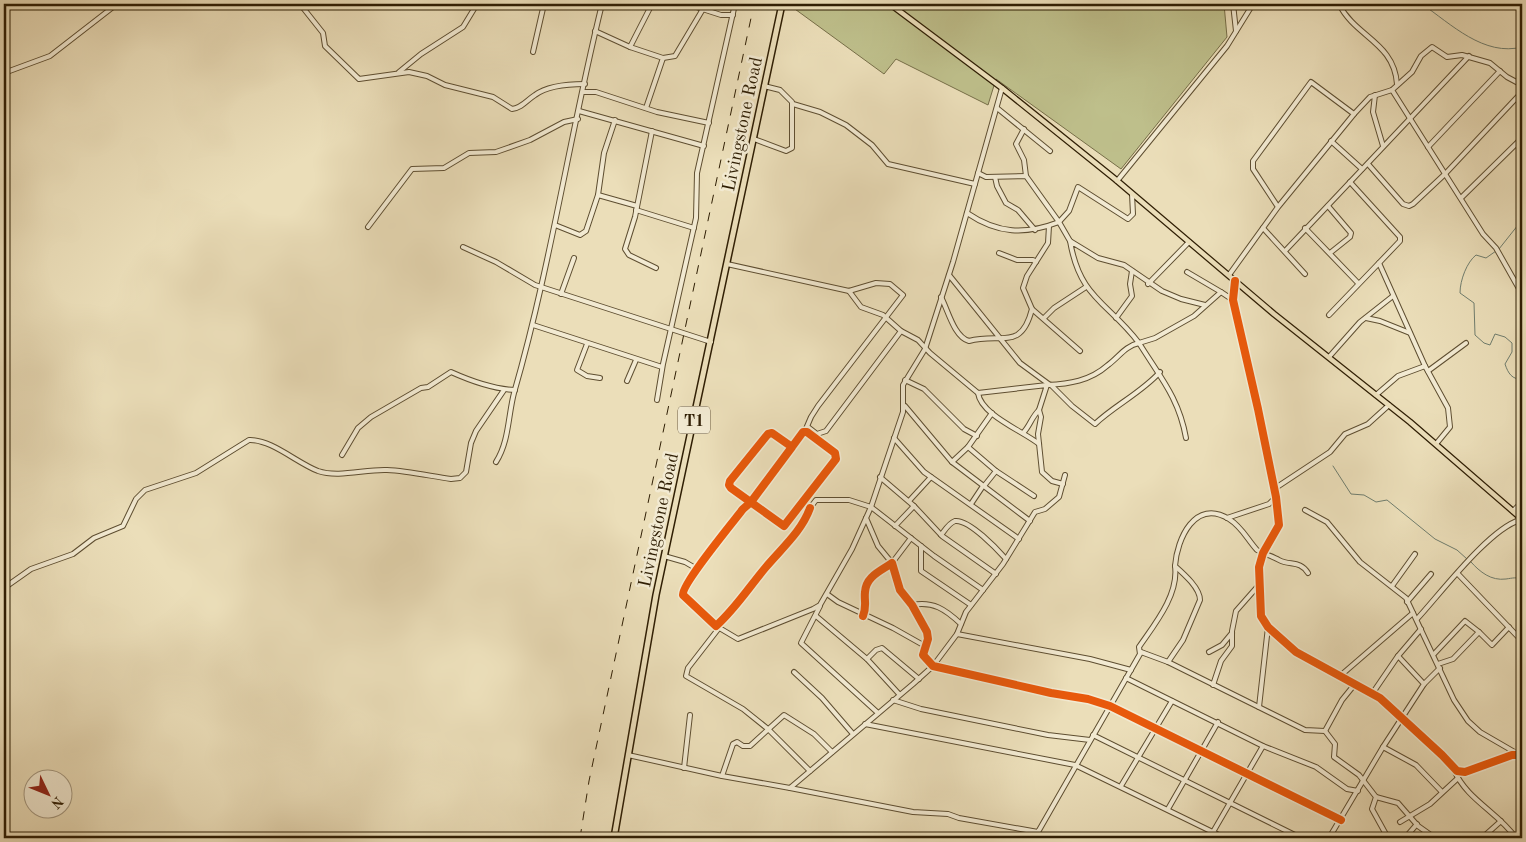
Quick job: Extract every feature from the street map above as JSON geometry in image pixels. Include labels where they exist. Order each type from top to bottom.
[{"type":"highway","name":"Livingstone Road","points":[[614,838],[664,556],[782,4]]},
{"type":"main road","points":[[890,4],[1002,88],[1117,181],[1235,281],[1436,444],[1518,514],[1521,519]]},
{"type":"street","points":[[4,73],[56,52],[117,4]]},
{"type":"street","points":[[300,4],[323,34],[325,46],[353,76],[359,79],[399,72],[428,76],[445,85],[493,97],[512,108],[521,106],[536,93],[548,89],[585,84]]},
{"type":"street","points":[[399,72],[421,54],[463,27],[477,4]]},
{"type":"street","points":[[533,52],[544,4]]},
{"type":"street","points":[[496,462],[503,448],[515,390],[533,325],[602,5],[593,4]]},
{"type":"street","points":[[630,47],[652,4]]},
{"type":"street","points":[[686,4],[721,15],[733,15]]},
{"type":"street","points":[[657,400],[662,368],[694,228],[697,173],[735,4]]},
{"type":"street","points":[[1233,4],[1236,33]]},
{"type":"street","points":[[1117,181],[1228,46],[1252,4]]},
{"type":"street","points":[[1339,4],[1350,20],[1373,39],[1390,58],[1394,64],[1397,85]]},
{"type":"street","points":[[596,31],[630,47],[663,58],[675,56],[703,9]]},
{"type":"street","points":[[1228,275],[1278,207],[1364,102],[1375,95],[1392,90],[1412,72],[1421,56],[1429,48],[1435,49],[1450,58],[1469,56],[1490,63],[1522,85]]},
{"type":"street","points":[[1285,251],[1469,56]]},
{"type":"street","points":[[646,108],[663,58]]},
{"type":"street","points":[[1428,147],[1500,71]]},
{"type":"street","points":[[1278,207],[1253,169],[1253,161],[1309,83],[1314,83],[1354,114]]},
{"type":"street","points":[[754,139],[786,151],[791,150],[793,104],[780,90],[764,86]]},
{"type":"street","points":[[878,713],[801,643],[820,605],[852,550],[870,507],[905,406],[903,388],[905,380],[925,348],[949,275],[1002,88]]},
{"type":"street","points":[[1392,90],[1483,234],[1496,248],[1522,294]]},
{"type":"street","points":[[583,92],[596,92],[646,108],[709,123]]},
{"type":"street","points":[[1368,164],[1406,206],[1413,204],[1445,174],[1522,92]]},
{"type":"street","points":[[1375,95],[1373,112],[1383,146]]},
{"type":"street","points":[[793,104],[820,112],[846,125],[872,145],[888,164],[975,184]]},
{"type":"street","points":[[997,108],[1050,151]]},
{"type":"street","points":[[579,111],[704,146]]},
{"type":"street","points":[[368,227],[395,192],[402,179],[412,169],[444,168],[469,153],[496,152],[530,140],[564,122],[578,118]]},
{"type":"street","points":[[555,225],[580,235],[585,233],[598,195],[604,153],[615,120]]},
{"type":"street","points":[[1024,129],[1016,144],[1024,160],[1026,176],[1059,222],[1070,241],[1074,262],[1086,287],[1140,343],[1160,372],[1177,403],[1186,438]]},
{"type":"street","points":[[652,131],[625,251],[656,268]]},
{"type":"street","points":[[1461,198],[1522,138]]},
{"type":"street","points":[[1331,141],[1362,169]]},
{"type":"street","points":[[978,173],[986,177],[1026,176]]},
{"type":"street","points":[[995,177],[997,186],[1006,203],[1018,210],[1035,230]]},
{"type":"street","points":[[1329,315],[1400,241],[1400,237],[1350,182]]},
{"type":"street","points":[[967,213],[990,226],[1025,232],[1059,222],[1069,211],[1078,187],[1128,219],[1133,214],[1132,194]]},
{"type":"street","points":[[598,195],[694,228]]},
{"type":"street","points":[[1328,206],[1352,233],[1350,237],[1330,253]]},
{"type":"street","points":[[1049,226],[1048,243],[1023,284],[1032,308],[1080,351]]},
{"type":"street","points":[[1263,228],[1305,274]]},
{"type":"street","points":[[1305,228],[1358,283]]},
{"type":"street","points":[[1070,241],[1098,258],[1120,263],[1148,284],[1178,298],[1205,304]]},
{"type":"street","points":[[1148,284],[1189,242]]},
{"type":"street","points":[[463,247],[540,286],[710,342]]},
{"type":"street","points":[[998,253],[1017,260],[1033,260],[1036,262]]},
{"type":"street","points":[[561,294],[574,258]]},
{"type":"street","points":[[1378,263],[1426,369],[1448,408],[1451,424],[1436,444]]},
{"type":"street","points":[[727,264],[849,291],[876,284],[890,284],[903,295],[811,417],[807,429],[752,502],[743,509],[697,569],[682,593],[717,627],[738,639],[820,605]]},
{"type":"street","points":[[1116,318],[1132,296],[1130,284],[1132,271]]},
{"type":"street","points":[[1187,272],[1233,300]]},
{"type":"street","points":[[949,275],[1020,363],[1095,424],[1120,402],[1146,386],[1160,372]]},
{"type":"street","points":[[1235,281],[1233,300],[1276,497],[1279,525],[1263,553],[1259,567],[1258,586],[1261,616],[1268,627],[1296,652],[1372,694],[1402,718],[1442,755],[1453,769],[1457,779],[1468,792],[1501,821],[1516,838]]},
{"type":"street","points":[[1044,318],[1054,308],[1086,287]]},
{"type":"street","points":[[849,291],[861,307],[885,317],[901,331],[918,340],[978,393],[978,398],[992,413],[1039,444]]},
{"type":"street","points":[[978,393],[1087,379],[1108,366],[1128,348],[1155,338],[1194,316],[1205,304],[1221,292]]},
{"type":"street","points":[[1329,357],[1366,318],[1393,296]]},
{"type":"street","points":[[941,297],[950,319],[964,340],[969,341],[1018,336],[1024,331],[1032,308]]},
{"type":"street","points":[[1366,318],[1380,321],[1410,333]]},
{"type":"street","points":[[533,325],[662,368]]},
{"type":"street","points":[[807,429],[820,435],[826,431],[901,331]]},
{"type":"street","points":[[1376,395],[1398,376],[1426,369],[1466,343]]},
{"type":"street","points":[[586,344],[577,370],[587,376],[600,378]]},
{"type":"street","points":[[627,381],[636,360]]},
{"type":"street","points":[[342,455],[355,432],[371,417],[421,388],[428,387],[450,372],[504,390],[515,390]]},
{"type":"street","points":[[905,380],[926,390],[957,423],[977,436]]},
{"type":"street","points":[[1023,433],[1029,427],[1030,419],[1039,410],[1049,385]]},
{"type":"street","points":[[4,588],[31,568],[73,554],[94,538],[122,526],[136,499],[145,490],[196,472],[249,440],[256,439],[268,444],[303,464],[323,472],[388,470],[451,479],[460,478],[466,472],[476,431],[504,390]]},
{"type":"street","points":[[1274,489],[1330,452],[1346,434],[1368,424],[1389,405]]},
{"type":"street","points":[[905,406],[952,462],[1030,520]]},
{"type":"street","points":[[1039,410],[1041,416],[1039,444],[1042,474],[1052,481],[1063,484]]},
{"type":"street","points":[[952,462],[977,436],[992,413]]},
{"type":"street","points":[[792,447],[772,433],[768,434],[730,481],[730,487],[784,526],[837,457],[835,453],[807,429]]},
{"type":"street","points":[[894,438],[916,465],[1019,539]]},
{"type":"street","points":[[968,447],[996,471],[1034,496]]},
{"type":"street","points":[[971,504],[996,471]]},
{"type":"street","points":[[790,788],[933,666],[957,634],[971,605],[996,574],[1030,520],[1037,511],[1045,509],[1059,497],[1065,475]]},
{"type":"street","points":[[880,477],[909,501],[941,535],[996,574]]},
{"type":"street","points":[[909,501],[931,477]]},
{"type":"street","points":[[1228,518],[1269,504],[1276,497]]},
{"type":"street","points":[[810,771],[768,729],[743,709],[686,676],[688,668],[717,627],[735,608],[764,568],[780,553],[803,522],[816,500],[822,498],[849,500],[870,507],[982,590]]},
{"type":"street","points":[[1513,511],[1522,502]]},
{"type":"street","points":[[802,504],[810,508]]},
{"type":"street","points":[[896,526],[914,506]]},
{"type":"street","points":[[1305,510],[1327,522],[1360,562],[1392,586],[1408,602],[1454,700],[1468,721],[1486,736],[1522,755]]},
{"type":"street","points":[[628,755],[722,776],[913,812],[948,814],[1038,832],[1141,652],[1139,647],[1155,625],[1173,587],[1181,536],[1192,521],[1210,513],[1228,518],[1246,534],[1257,550],[1280,560],[1295,562],[1308,573]]},
{"type":"street","points":[[866,518],[878,546],[892,564],[900,590],[912,605],[926,632],[928,639],[923,656],[933,666],[1051,693],[1088,698],[1110,706],[1340,820]]},
{"type":"street","points":[[1416,619],[1506,525],[1521,519],[1522,525]]},
{"type":"street","points":[[941,535],[951,523],[956,521],[964,522],[987,540],[1006,559]]},
{"type":"street","points":[[863,616],[867,605],[865,592],[869,583],[878,571],[892,564],[912,538]]},
{"type":"street","points":[[921,546],[921,571],[971,605]]},
{"type":"street","points":[[1392,586],[1415,554]]},
{"type":"street","points":[[664,556],[685,562],[697,569]]},
{"type":"street","points":[[1168,662],[1183,640],[1200,597],[1195,587],[1175,566]]},
{"type":"street","points":[[1408,602],[1431,574]]},
{"type":"street","points":[[1458,574],[1522,641]]},
{"type":"street","points":[[1213,685],[1221,661],[1232,646],[1236,611],[1258,586]]},
{"type":"street","points":[[827,594],[863,616],[893,628],[925,646]]},
{"type":"street","points":[[912,605],[932,603],[947,611],[961,624]]},
{"type":"street","points":[[1340,676],[1413,613]]},
{"type":"street","points":[[816,616],[867,659],[899,694]]},
{"type":"street","points":[[1434,654],[1465,621],[1492,645],[1509,627]]},
{"type":"street","points":[[1259,707],[1268,627]]},
{"type":"street","points":[[1372,694],[1398,656],[1421,629]]},
{"type":"street","points":[[1330,838],[1383,747],[1424,684],[1439,666],[1453,659],[1479,632]]},
{"type":"street","points":[[957,634],[1090,659],[1131,670]]},
{"type":"street","points":[[1209,652],[1222,645],[1232,634]]},
{"type":"street","points":[[867,659],[876,650],[882,648],[919,678]]},
{"type":"street","points":[[1141,652],[1168,662],[1305,730],[1325,731],[1334,741],[1334,756],[1355,771],[1376,797],[1398,803],[1417,824],[1435,838]]},
{"type":"street","points":[[1398,656],[1424,684]]},
{"type":"street","points":[[794,672],[827,702],[854,734]]},
{"type":"street","points":[[1126,678],[1263,746],[1316,767],[1337,784],[1358,791]]},
{"type":"street","points":[[1325,731],[1342,700],[1354,684]]},
{"type":"street","points":[[893,700],[921,709],[1048,734],[1090,740]]},
{"type":"street","points":[[1121,786],[1172,701]]},
{"type":"street","points":[[722,776],[734,744],[737,742],[743,746],[750,746],[786,715],[814,734],[832,752]]},
{"type":"street","points":[[684,768],[690,716]]},
{"type":"street","points":[[1168,809],[1218,722]]},
{"type":"street","points":[[865,724],[1075,765],[1225,838]]},
{"type":"street","points":[[1093,735],[1301,838]]},
{"type":"street","points":[[1213,832],[1263,746]]},
{"type":"street","points":[[1383,747],[1416,765],[1442,792]]},
{"type":"street","points":[[1453,769],[1462,773],[1512,755],[1522,755]]},
{"type":"street","points":[[1400,822],[1409,814],[1426,807],[1457,779]]},
{"type":"street","points":[[1376,797],[1372,809],[1388,838]]},
{"type":"street","points":[[1482,838],[1501,821]]},
{"type":"street","points":[[1406,838],[1417,824]]},
{"type":"green space","points":[[788,4],[1224,4],[1227,37],[1121,169],[996,79],[988,105],[896,59],[884,74]]},
{"type":"waterway","points":[[1422,4],[1456,29],[1481,43],[1508,49],[1522,47]]},
{"type":"waterway","points":[[1499,249],[1522,220]]},
{"type":"waterway","points":[[1496,251],[1486,258],[1476,255],[1473,258],[1465,272],[1460,293],[1474,303],[1475,335],[1484,343],[1490,345],[1495,334],[1505,337],[1512,343],[1512,352],[1505,364],[1511,375],[1522,379]]},
{"type":"waterway","points":[[1333,466],[1351,494],[1364,495],[1376,502],[1387,500],[1435,539],[1457,550],[1467,559]]},
{"type":"waterway","points":[[1471,562],[1482,572],[1495,579],[1522,579]]},
{"type":"railway","points":[[580,838],[589,781],[754,4]]},
{"type":"cycle path","points":[[1235,281],[1233,300],[1276,497],[1279,525],[1263,553],[1259,567],[1261,616],[1268,627],[1296,652],[1380,698],[1457,771],[1465,772],[1512,755],[1522,755]]},
{"type":"cycle path","points":[[792,447],[803,432],[807,432],[835,453],[836,459],[784,526],[731,488],[729,485],[730,481],[768,434],[772,433],[792,447],[751,502],[743,509],[708,553],[690,579],[683,595],[716,626],[797,532],[810,508]]},
{"type":"cycle path","points":[[863,616],[865,592],[868,582],[875,574],[892,563],[900,590],[912,605],[927,632],[928,639],[923,655],[933,666],[1051,693],[1088,699],[1110,706],[1341,820]]}]
